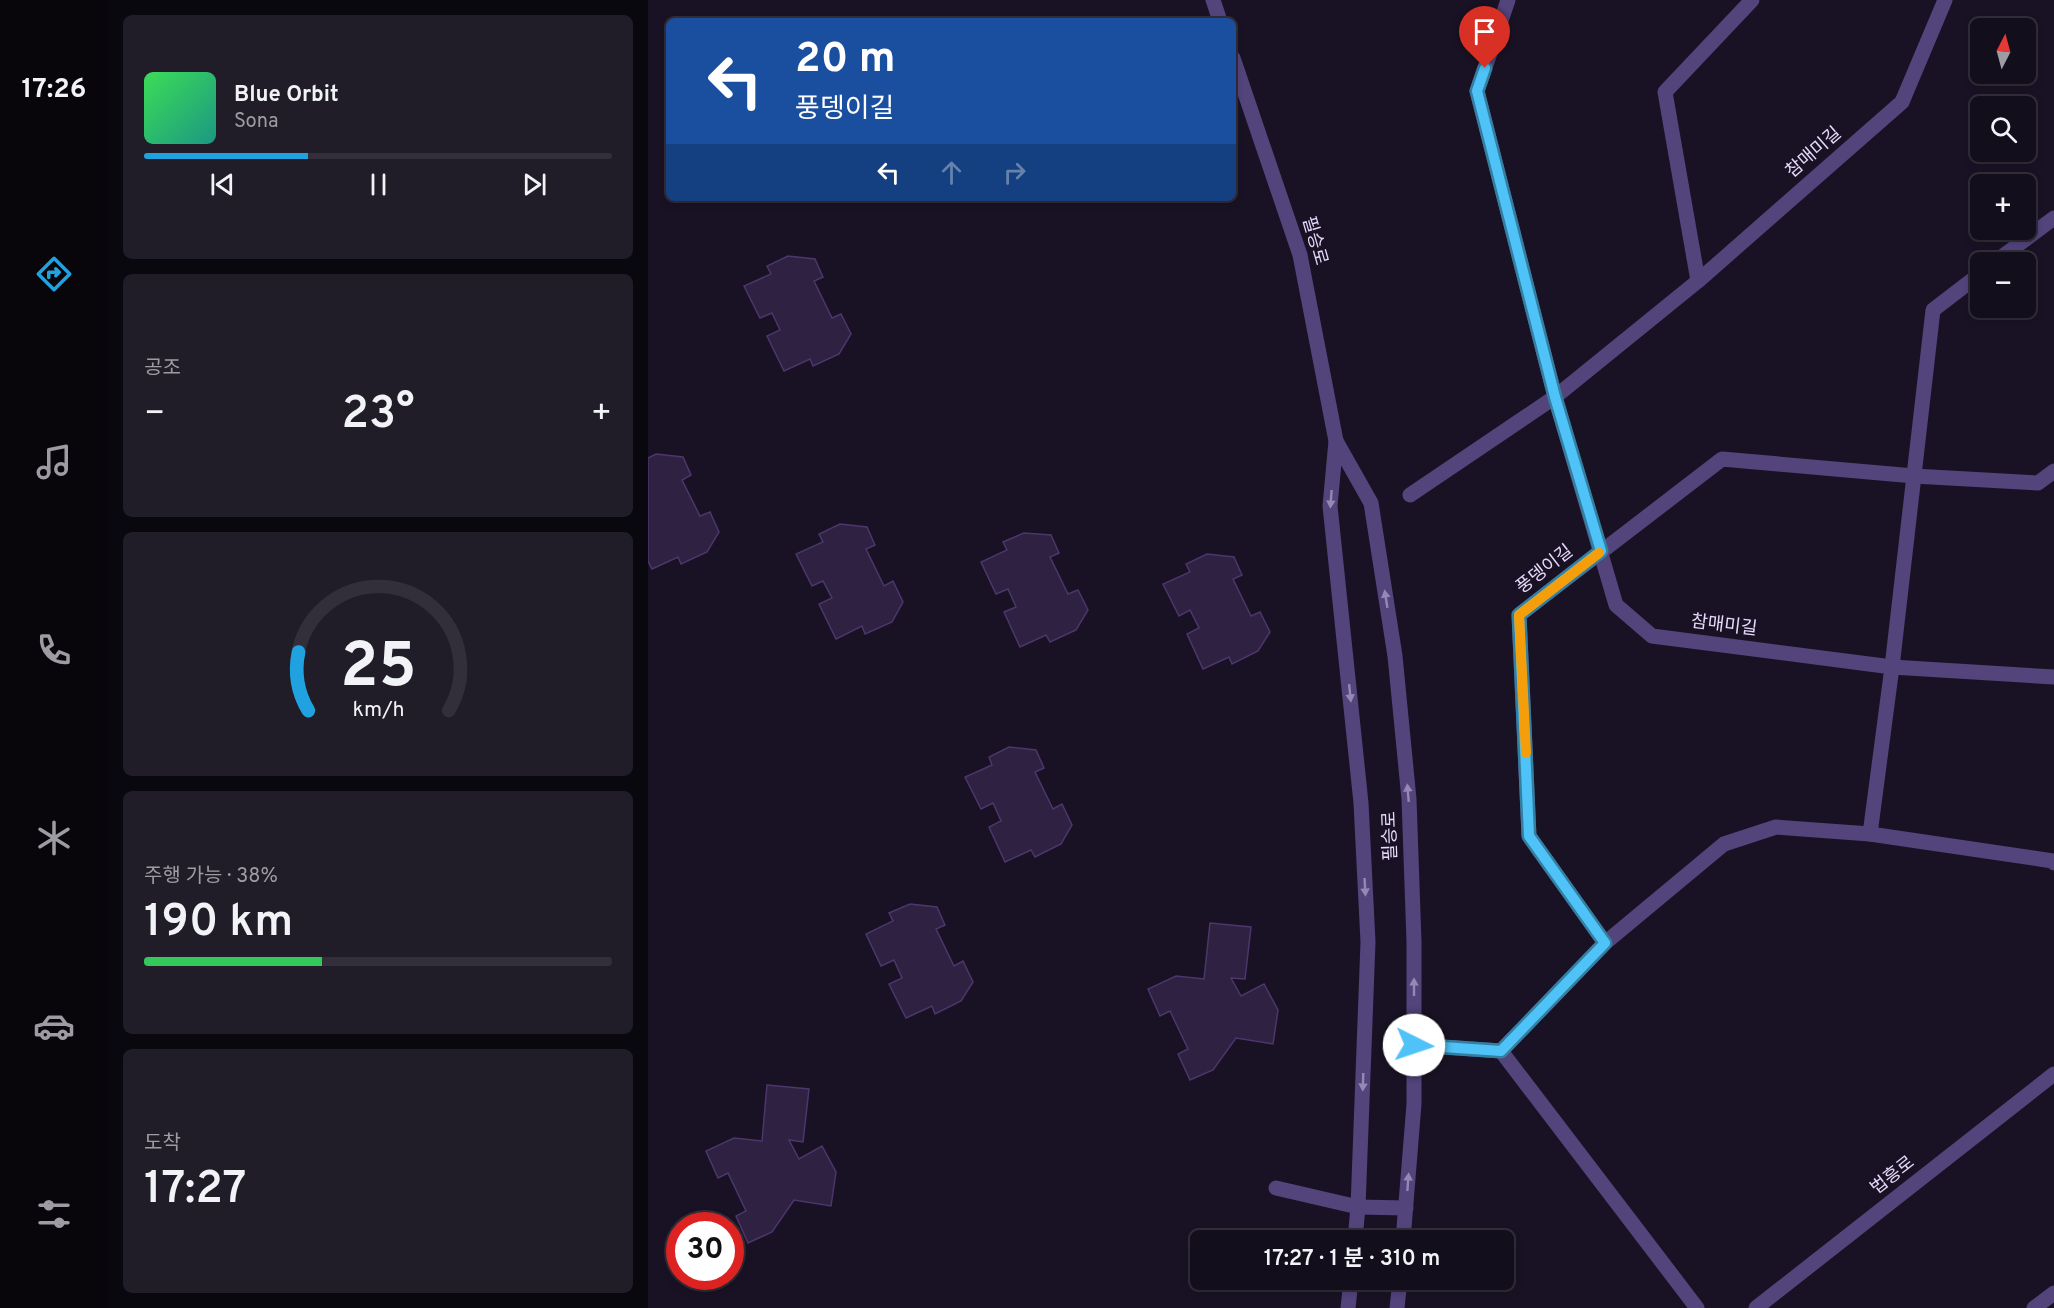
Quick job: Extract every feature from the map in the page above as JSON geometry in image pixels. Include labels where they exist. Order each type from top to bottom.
[{"type":"street","points":[[1213,0],[1219,18]]},
{"type":"street","name":"참매미길","points":[[1508,0],[1477,91],[1555,397],[1616,604],[1652,636],[1892,667],[2054,677]]},
{"type":"street","points":[[1698,281],[1665,92],[1752,0]]},
{"type":"street","name":"참매미길","points":[[1410,495],[1555,397],[1698,281],[1902,102],[1945,0]]},
{"type":"street","name":"필승로","points":[[1236,67],[1300,255],[1336,441],[1330,506],[1361,803],[1368,942],[1356,1230]]},
{"type":"street","points":[[2008,252],[2054,218]]},
{"type":"street","points":[[1870,834],[1892,667],[1933,310],[1970,282]]},
{"type":"street","name":"필승로","points":[[1336,441],[1371,503],[1395,656],[1409,798],[1414,942],[1414,1104],[1404,1230]]},
{"type":"street","name":"풍뎅이길","points":[[1605,943],[1529,836],[1519,615],[1722,459],[1914,476],[2038,483],[2054,471]]},
{"type":"street","points":[[1501,1051],[1605,943],[1725,844],[1776,826],[1870,834],[2053,861],[2054,863]]},
{"type":"street","points":[[1414,1045],[1501,1051],[1697,1308]]},
{"type":"street","name":"법흥로","points":[[1756,1308],[2054,1074]]},
{"type":"street","points":[[1276,1188],[1358,1206],[1406,1208]]},
{"type":"street","points":[[1348,1308],[1350,1290]]},
{"type":"street","points":[[1397,1308],[1399,1290]]},
{"type":"street","points":[[2034,1308],[2054,1293]]},
{"type":"building","points":[[788,256],[815,259],[823,277],[814,281],[832,318],[841,314],[851,334],[839,354],[813,366],[810,359],[784,371],[767,336],[780,330],[772,313],[760,318],[744,286],[771,274],[767,266]]},
{"type":"building","points":[[656,454],[683,457],[691,475],[682,480],[700,516],[710,512],[719,532],[707,552],[681,564],[678,557],[652,569],[648,561],[648,458]]},
{"type":"building","points":[[840,524],[867,527],[875,545],[866,549],[884,586],[893,581],[903,602],[892,622],[865,634],[862,626],[836,639],[819,604],[832,598],[823,581],[812,586],[796,554],[823,542],[819,534]]},
{"type":"building","points":[[1024,533],[1051,535],[1059,553],[1050,557],[1068,594],[1078,590],[1088,610],[1076,630],[1050,642],[1046,635],[1020,647],[1004,612],[1016,607],[1008,589],[996,594],[981,562],[1007,550],[1003,542]]},
{"type":"building","points":[[1207,554],[1234,557],[1242,575],[1233,579],[1251,616],[1260,612],[1270,632],[1258,651],[1232,664],[1229,657],[1203,669],[1187,634],[1199,628],[1190,610],[1179,616],[1163,584],[1190,572],[1186,564]]},
{"type":"building","points":[[1009,747],[1036,750],[1044,768],[1035,772],[1053,809],[1062,804],[1072,825],[1061,844],[1035,857],[1031,850],[1005,862],[989,827],[1001,821],[993,803],[981,809],[965,777],[992,765],[989,757]]},
{"type":"building","points":[[910,904],[937,907],[945,925],[936,929],[954,966],[963,961],[973,982],[961,1001],[935,1014],[932,1006],[906,1018],[889,984],[902,978],[894,960],[881,966],[866,934],[893,921],[889,913]]},
{"type":"building","points":[[1210,923],[1251,927],[1245,979],[1231,978],[1241,996],[1264,984],[1278,1010],[1273,1044],[1236,1038],[1213,1070],[1190,1080],[1178,1054],[1188,1049],[1170,1011],[1160,1016],[1148,989],[1176,976],[1204,979]]},
{"type":"building","points":[[767,1085],[809,1089],[803,1142],[789,1140],[799,1159],[822,1146],[836,1172],[831,1206],[794,1200],[772,1232],[748,1243],[744,1234],[744,1212],[746,1211],[728,1173],[718,1178],[706,1151],[734,1138],[762,1141]]},
{"type":"slow traffic","points":[[1526,753],[1519,615],[1599,553]]},
{"type":"route","points":[[1414,1045],[1501,1051],[1605,943],[1529,836],[1519,615],[1601,551],[1555,397],[1477,91],[1485,68]]}]
